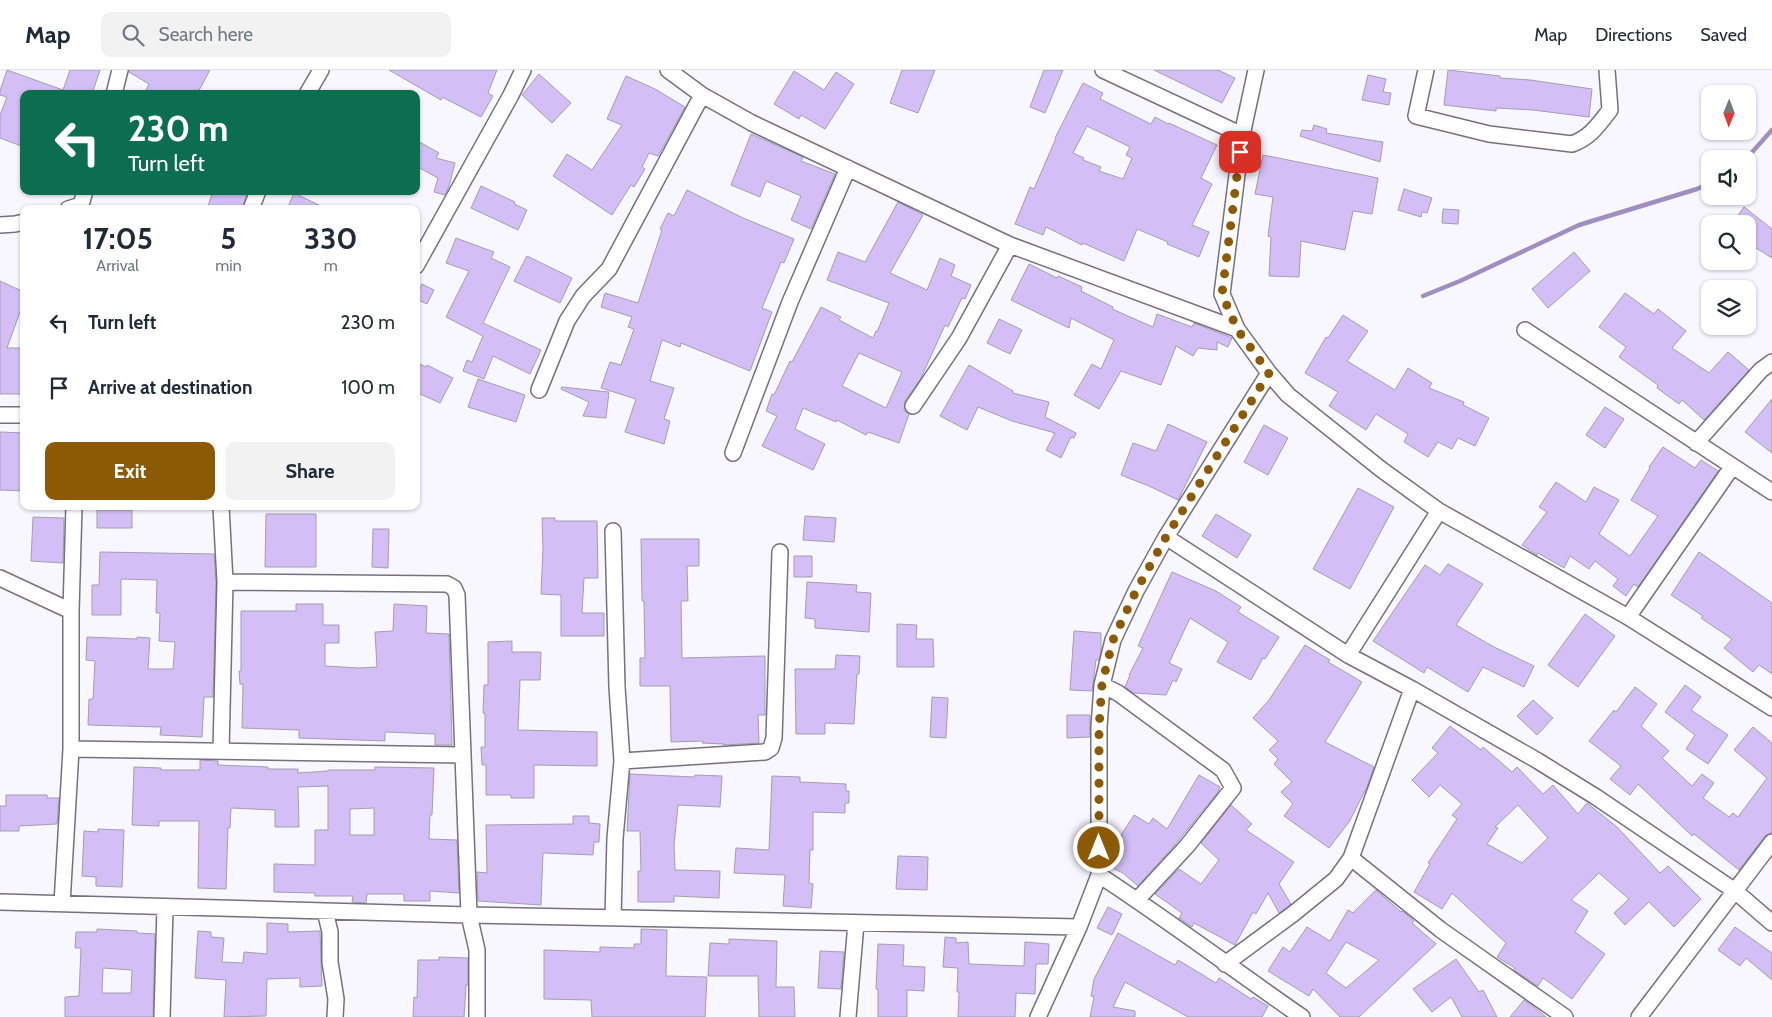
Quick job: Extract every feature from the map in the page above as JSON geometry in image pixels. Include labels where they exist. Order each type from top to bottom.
[{"type":"street","points":[[115,90],[120,70]]},
{"type":"street","points":[[309,90],[321,70]]},
{"type":"street","points":[[420,259],[523,70]]},
{"type":"street","points":[[668,70],[702,95],[752,123],[1010,245],[1237,329]]},
{"type":"street","points":[[1103,70],[1242,134]]},
{"type":"street","points":[[1256,70],[1242,134],[1222,294],[1237,329],[1269,373],[1288,395],[1382,470],[1439,511],[1628,617],[1772,708]]},
{"type":"street","points":[[1426,70],[1416,116],[1489,134],[1572,144],[1583,140],[1592,132],[1610,110],[1607,70]]},
{"type":"street","points":[[539,390],[567,321],[583,296],[609,269],[702,95]]},
{"type":"street","points":[[734,453],[790,302],[848,168]]},
{"type":"street","points":[[0,224],[20,223]]},
{"type":"street","points":[[914,406],[959,338],[1010,245]]},
{"type":"street","points":[[1525,330],[1772,492]]},
{"type":"street","points":[[1696,443],[1761,370],[1772,362]]},
{"type":"street","points":[[1038,1017],[1080,927],[1099,875],[1099,728],[1102,684],[1113,640],[1136,591],[1166,537],[1269,373]]},
{"type":"street","points":[[0,415],[20,415]]},
{"type":"street","points":[[1628,617],[1732,467]]},
{"type":"street","points":[[62,904],[71,750],[71,611],[74,510]]},
{"type":"street","points":[[221,510],[225,582],[221,751]]},
{"type":"street","points":[[1348,655],[1439,511]]},
{"type":"street","points":[[613,531],[616,687],[622,761],[615,838],[613,918]]},
{"type":"street","points":[[1166,537],[1348,655],[1538,761],[1596,797],[1735,891],[1772,923]]},
{"type":"street","points":[[622,761],[765,752],[771,748],[774,738],[780,552]]},
{"type":"street","points":[[0,578],[71,611]]},
{"type":"street","points":[[225,582],[447,584],[454,588],[457,595],[469,915],[477,950],[477,1017]]},
{"type":"street","points":[[1102,684],[1118,693],[1223,770],[1232,788],[1187,846],[1137,900]]},
{"type":"street","points":[[1225,964],[1293,914],[1336,879],[1351,858],[1412,689]]},
{"type":"street","points":[[71,750],[463,755]]},
{"type":"street","points":[[1639,1017],[1772,842]]},
{"type":"street","points":[[1351,858],[1441,930],[1565,1017]]},
{"type":"street","points":[[1099,875],[1302,1017]]},
{"type":"street","points":[[0,902],[469,915],[1080,927]]},
{"type":"street","points":[[162,1017],[165,907]]},
{"type":"street","points":[[325,911],[330,932],[330,962],[336,999],[335,1017]]},
{"type":"street","points":[[848,1017],[856,923]]},
{"type":"building","points":[[7,70],[63,90],[20,90],[20,146],[0,138],[0,115],[7,97],[0,95]]},
{"type":"building","points":[[70,70],[100,70],[93,90],[63,90]]},
{"type":"building","points":[[129,70],[210,70],[199,90],[146,90],[149,84],[129,72]]},
{"type":"building","points":[[389,70],[497,70],[488,93],[493,96],[481,117],[442,97],[441,100]]},
{"type":"building","points":[[902,70],[935,70],[918,113],[890,103]]},
{"type":"building","points":[[1044,70],[1063,70],[1045,113],[1030,107]]},
{"type":"building","points":[[1154,70],[1218,70],[1235,78],[1222,103]]},
{"type":"building","points":[[1448,70],[1592,89],[1589,117],[1533,110],[1496,108],[1496,111],[1444,105]]},
{"type":"building","points":[[794,71],[824,90],[836,72],[854,84],[825,129],[801,115],[799,119],[774,104]]},
{"type":"building","points":[[539,74],[571,103],[552,123],[522,95]]},
{"type":"building","points":[[1368,75],[1386,79],[1383,92],[1391,93],[1389,105],[1362,100]]},
{"type":"building","points":[[626,76],[655,89],[685,107],[658,156],[649,153],[642,167],[645,169],[634,187],[631,185],[612,215],[553,176],[567,154],[592,170],[622,125],[607,119]]},
{"type":"building","points":[[1083,83],[1103,93],[1100,99],[1151,124],[1155,117],[1217,145],[1201,178],[1212,184],[1192,225],[1209,232],[1199,257],[1137,229],[1124,261],[1083,243],[1082,245],[1046,227],[1043,235],[1015,224],[1030,187],[1034,189],[1055,138]],"holes":[[[1087,126],[1130,147],[1126,155],[1132,158],[1123,179],[1099,171],[1101,167],[1083,160],[1084,158],[1073,153]]]},
{"type":"building","points":[[1314,125],[1327,129],[1326,133],[1383,142],[1380,162],[1300,136],[1302,130],[1312,131]]},
{"type":"building","points":[[751,134],[803,157],[801,161],[835,174],[811,229],[791,220],[801,196],[766,181],[760,197],[731,185]]},
{"type":"building","points":[[420,142],[439,153],[436,158],[455,163],[445,195],[434,192],[438,178],[420,168]]},
{"type":"building","points":[[1263,155],[1378,178],[1372,214],[1353,211],[1345,250],[1301,241],[1299,277],[1269,276],[1271,237],[1268,236],[1273,197],[1255,194]]},
{"type":"building","points":[[481,186],[515,202],[514,204],[527,210],[518,230],[471,208]]},
{"type":"building","points":[[1404,189],[1432,198],[1427,213],[1422,212],[1421,217],[1398,210]]},
{"type":"building","points":[[687,190],[743,218],[794,239],[784,263],[781,262],[762,308],[772,312],[750,371],[681,343],[680,347],[662,340],[650,381],[674,388],[664,419],[670,421],[664,444],[625,432],[636,399],[601,388],[610,362],[621,365],[634,329],[628,327],[632,317],[601,307],[605,293],[638,303],[662,230],[660,229],[668,213],[674,216]]},
{"type":"building","points":[[212,195],[247,195],[243,205],[208,205]]},
{"type":"building","points":[[293,195],[298,195],[319,205],[289,205]]},
{"type":"building","points":[[898,202],[923,215],[890,273],[927,290],[940,258],[955,265],[951,276],[971,285],[965,299],[962,298],[948,327],[945,325],[921,378],[905,401],[904,410],[909,414],[899,443],[868,432],[866,435],[837,420],[836,422],[803,408],[795,429],[825,444],[813,470],[762,446],[777,416],[766,411],[772,394],[774,395],[790,361],[792,362],[821,307],[841,317],[839,320],[873,338],[877,332],[889,303],[827,280],[838,252],[865,262]],"holes":[[[859,353],[902,372],[886,408],[842,386]]]},
{"type":"building","points":[[1744,207],[1754,215],[1738,215]]},
{"type":"building","points":[[1443,209],[1459,210],[1458,224],[1442,223]]},
{"type":"building","points":[[1756,216],[1772,229],[1772,258],[1756,248]]},
{"type":"building","points":[[456,238],[494,252],[491,258],[510,267],[483,323],[541,350],[530,374],[493,356],[484,379],[463,371],[467,360],[472,362],[483,336],[446,317],[469,271],[446,263]]},
{"type":"building","points":[[1574,252],[1590,271],[1548,308],[1532,289]]},
{"type":"building","points":[[527,256],[572,278],[560,303],[514,281]]},
{"type":"building","points":[[1029,264],[1057,278],[1058,276],[1082,287],[1081,291],[1113,307],[1112,309],[1153,327],[1157,314],[1192,327],[1194,323],[1232,338],[1228,347],[1217,342],[1217,350],[1198,348],[1193,356],[1176,346],[1161,385],[1121,371],[1099,409],[1074,395],[1092,364],[1101,369],[1114,340],[1071,318],[1069,328],[1011,300]]},
{"type":"building","points":[[0,281],[20,290],[20,312],[7,348],[20,348],[20,394],[0,394]]},
{"type":"building","points":[[422,284],[434,290],[427,304],[420,301]]},
{"type":"building","points":[[1625,293],[1654,314],[1658,309],[1686,331],[1672,348],[1709,373],[1728,352],[1749,370],[1704,420],[1682,400],[1679,404],[1657,388],[1658,385],[1619,357],[1626,347],[1599,327]]},
{"type":"building","points":[[1343,315],[1368,331],[1347,361],[1395,390],[1408,368],[1432,383],[1429,388],[1464,402],[1463,405],[1489,418],[1475,446],[1458,438],[1452,449],[1438,442],[1428,457],[1404,442],[1408,434],[1376,414],[1366,430],[1329,406],[1338,392],[1305,373],[1326,337],[1328,338]]},
{"type":"building","points":[[999,319],[1022,330],[1010,354],[987,343]]},
{"type":"building","points":[[420,364],[426,367],[427,365],[453,378],[440,403],[420,394]]},
{"type":"building","points":[[969,365],[1013,391],[1013,393],[1049,402],[1045,417],[1076,433],[1074,438],[1071,437],[1061,458],[1046,450],[1055,433],[1012,421],[978,407],[967,430],[940,416]]},
{"type":"building","points":[[478,379],[525,395],[516,422],[468,407]]},
{"type":"building","points":[[562,387],[609,392],[606,418],[583,416],[589,402],[561,389]]},
{"type":"building","points":[[1772,399],[1772,453],[1745,432]]},
{"type":"building","points":[[1605,407],[1624,419],[1605,448],[1586,435]]},
{"type":"building","points":[[1168,424],[1207,442],[1178,500],[1121,475],[1133,443],[1156,451]]},
{"type":"building","points":[[1264,425],[1288,438],[1268,475],[1244,462]]},
{"type":"building","points":[[0,432],[20,433],[20,491],[0,490]]},
{"type":"building","points":[[1663,447],[1695,468],[1701,460],[1718,471],[1638,587],[1634,584],[1626,596],[1613,586],[1618,579],[1595,561],[1589,569],[1570,556],[1564,568],[1538,553],[1537,555],[1522,545],[1547,512],[1539,507],[1556,482],[1586,502],[1594,487],[1619,500],[1599,534],[1630,556],[1658,516],[1631,500],[1649,467]]},
{"type":"building","points":[[1358,488],[1394,507],[1350,589],[1313,569]]},
{"type":"building","points":[[97,510],[132,510],[132,528],[97,528]]},
{"type":"building","points":[[266,514],[316,514],[316,567],[265,567]]},
{"type":"building","points":[[1216,514],[1251,535],[1237,558],[1202,536]]},
{"type":"building","points":[[805,516],[836,518],[834,542],[803,540]]},
{"type":"building","points":[[33,517],[64,518],[63,563],[31,561]]},
{"type":"building","points":[[542,518],[555,518],[555,521],[597,521],[598,578],[584,578],[582,613],[604,613],[604,636],[561,636],[561,595],[541,594]]},
{"type":"building","points":[[373,529],[389,529],[388,568],[372,567]]},
{"type":"building","points":[[641,539],[699,539],[699,566],[687,566],[688,601],[681,601],[682,658],[765,656],[765,715],[758,715],[759,743],[724,745],[702,743],[703,741],[671,742],[670,686],[640,686],[640,658],[645,658]]},
{"type":"building","points":[[100,552],[214,554],[216,582],[213,697],[204,697],[202,737],[160,735],[161,727],[88,725],[89,699],[93,699],[95,661],[86,660],[87,637],[150,638],[148,669],[173,669],[175,642],[159,641],[160,613],[156,613],[157,580],[121,579],[121,615],[92,615],[92,585],[99,585]]},
{"type":"building","points":[[1699,552],[1772,603],[1772,674],[1759,665],[1753,672],[1724,648],[1732,639],[1701,618],[1703,616],[1671,595]]},
{"type":"building","points":[[794,556],[812,556],[812,577],[794,577]]},
{"type":"building","points":[[1448,564],[1483,584],[1456,625],[1492,646],[1534,666],[1524,687],[1483,667],[1468,692],[1427,667],[1424,673],[1373,641],[1425,565],[1440,575]]},
{"type":"building","points":[[1172,572],[1216,591],[1241,607],[1238,612],[1279,637],[1265,659],[1263,658],[1251,680],[1217,662],[1228,642],[1190,618],[1169,663],[1182,669],[1176,682],[1173,680],[1166,695],[1134,693],[1125,687],[1143,648],[1138,646]]},
{"type":"building","points":[[807,582],[857,585],[856,592],[871,593],[869,632],[815,628],[815,619],[805,618]]},
{"type":"building","points":[[296,604],[323,604],[323,625],[339,625],[339,643],[325,643],[325,666],[359,668],[377,667],[375,632],[393,631],[394,604],[427,606],[426,633],[449,634],[452,745],[435,745],[435,734],[385,732],[385,741],[299,738],[299,730],[242,728],[243,684],[240,684],[239,671],[241,671],[241,611],[296,611]]},
{"type":"building","points":[[1585,614],[1615,636],[1578,687],[1548,665]]},
{"type":"building","points":[[897,624],[917,625],[916,639],[933,639],[934,667],[897,667]]},
{"type":"building","points":[[1074,631],[1101,633],[1101,651],[1099,660],[1096,660],[1092,691],[1070,690]]},
{"type":"building","points":[[512,641],[512,652],[541,652],[540,680],[520,680],[518,730],[597,732],[597,766],[534,765],[534,798],[511,798],[511,795],[486,795],[486,765],[482,765],[481,747],[485,747],[485,713],[483,713],[484,685],[488,685],[488,642]]},
{"type":"building","points":[[1305,645],[1330,660],[1328,662],[1362,682],[1325,742],[1374,767],[1367,787],[1349,822],[1329,848],[1284,816],[1293,804],[1281,792],[1292,782],[1274,764],[1278,759],[1269,750],[1278,741],[1253,718],[1269,700]]},
{"type":"building","points":[[836,655],[860,656],[854,724],[825,723],[825,734],[796,734],[795,669],[835,669]]},
{"type":"building","points":[[1685,685],[1701,697],[1691,710],[1728,735],[1708,764],[1686,749],[1695,735],[1665,712]]},
{"type":"building","points":[[1635,687],[1657,704],[1641,726],[1669,751],[1662,758],[1692,786],[1702,774],[1714,783],[1703,798],[1729,817],[1733,813],[1738,817],[1767,778],[1734,750],[1753,727],[1772,743],[1772,833],[1765,836],[1739,870],[1694,834],[1692,836],[1638,784],[1630,795],[1610,779],[1621,766],[1589,741],[1614,710],[1616,712]]},
{"type":"building","points":[[932,697],[948,698],[946,738],[930,737]]},
{"type":"building","points":[[1533,700],[1553,718],[1537,735],[1517,716]]},
{"type":"building","points":[[1067,715],[1090,715],[1090,737],[1067,738]]},
{"type":"building","points":[[1450,726],[1481,750],[1483,747],[1512,772],[1517,767],[1543,794],[1553,785],[1578,814],[1587,803],[1617,827],[1660,873],[1668,866],[1701,899],[1674,927],[1649,902],[1625,925],[1614,913],[1629,899],[1599,873],[1571,900],[1588,911],[1575,932],[1605,954],[1572,999],[1543,978],[1538,986],[1536,985],[1514,970],[1515,968],[1497,957],[1506,943],[1452,893],[1442,909],[1414,892],[1430,864],[1428,863],[1457,819],[1452,815],[1462,804],[1440,785],[1429,797],[1412,780],[1438,753],[1432,748]],"holes":[[[1518,805],[1548,838],[1522,863],[1487,844],[1498,828],[1495,827]]]},
{"type":"building","points":[[200,760],[218,761],[218,765],[298,769],[298,773],[328,770],[375,770],[375,767],[434,768],[429,839],[457,840],[459,893],[430,891],[430,901],[404,901],[404,894],[367,894],[366,903],[352,902],[353,896],[315,896],[315,893],[274,892],[274,864],[315,865],[315,830],[328,830],[328,786],[298,787],[299,827],[275,827],[275,810],[231,808],[230,828],[228,828],[226,889],[198,888],[199,821],[159,821],[159,826],[132,825],[134,767],[161,768],[161,770],[200,770]],"holes":[[[374,808],[374,835],[350,835],[350,809]]]},
{"type":"building","points":[[630,774],[694,777],[695,775],[722,776],[720,807],[678,805],[674,845],[675,870],[720,871],[719,898],[674,896],[674,902],[638,902],[638,871],[641,871],[640,831],[627,831]]},
{"type":"building","points":[[1199,775],[1220,787],[1218,792],[1138,886],[1123,873],[1108,866],[1121,835],[1134,815],[1149,824],[1153,818],[1167,829]]},
{"type":"building","points":[[772,776],[800,777],[800,782],[846,784],[846,791],[849,791],[849,803],[845,803],[845,813],[813,812],[813,850],[810,850],[809,883],[813,884],[811,908],[783,906],[785,875],[734,873],[736,848],[769,850]]},
{"type":"building","points":[[6,795],[47,795],[47,798],[59,798],[57,824],[19,826],[19,831],[0,831],[0,806],[6,806]]},
{"type":"building","points":[[1231,805],[1252,824],[1246,830],[1294,862],[1279,884],[1291,904],[1279,913],[1268,893],[1256,914],[1253,912],[1235,945],[1194,923],[1192,927],[1179,918],[1182,913],[1155,894],[1179,869],[1201,884],[1219,860],[1201,843]]},
{"type":"building","points":[[573,816],[589,816],[589,823],[600,824],[599,842],[594,842],[593,855],[543,853],[541,905],[478,901],[477,872],[487,873],[486,825],[573,824]]},
{"type":"building","points":[[98,829],[124,830],[122,887],[96,886],[96,877],[82,876],[84,831],[98,832]]},
{"type":"building","points":[[898,856],[928,857],[927,890],[896,889]]},
{"type":"building","points":[[1376,890],[1414,921],[1412,923],[1436,944],[1359,1017],[1340,1017],[1313,989],[1309,996],[1268,971],[1283,947],[1290,952],[1307,927],[1330,941],[1348,910],[1353,913]],"holes":[[[1346,942],[1379,960],[1346,988],[1326,973]]]},
{"type":"building","points":[[1108,907],[1122,914],[1112,935],[1097,928]]},
{"type":"building","points":[[267,923],[288,924],[288,932],[320,931],[322,986],[300,987],[300,978],[267,979],[266,1016],[224,1017],[226,980],[195,978],[198,931],[211,932],[211,937],[224,938],[222,962],[243,963],[244,952],[267,954]]},
{"type":"building","points":[[1735,927],[1772,953],[1772,980],[1746,958],[1740,966],[1718,950]]},
{"type":"building","points":[[97,929],[155,934],[153,1017],[65,1017],[65,997],[79,996],[81,948],[75,948],[76,932],[97,932]],"holes":[[[103,968],[132,970],[131,993],[102,993]]]},
{"type":"building","points":[[641,929],[667,930],[666,976],[707,977],[705,1017],[592,1017],[591,1000],[544,999],[544,950],[600,952],[600,947],[634,948],[634,944],[641,944]]},
{"type":"building","points":[[1118,933],[1175,965],[1178,960],[1216,983],[1219,978],[1251,999],[1253,997],[1268,1006],[1262,1017],[1188,1017],[1125,982],[1113,1007],[1135,1011],[1135,1017],[1090,1017],[1094,997],[1091,996],[1094,979]]},
{"type":"building","points":[[945,937],[956,938],[956,943],[968,942],[969,964],[1024,966],[1025,942],[1049,944],[1048,964],[1036,964],[1035,994],[1016,993],[1015,1017],[958,1017],[958,968],[943,967]]},
{"type":"building","points":[[729,939],[777,941],[776,987],[794,987],[795,1017],[759,1017],[758,976],[708,976],[710,943],[729,944]]},
{"type":"building","points":[[878,944],[904,945],[903,966],[925,967],[924,991],[907,990],[907,1017],[878,1017],[878,989],[876,989]]},
{"type":"building","points":[[820,951],[844,952],[841,989],[818,988]]},
{"type":"building","points":[[439,957],[468,958],[468,985],[466,985],[464,1017],[413,1017],[414,997],[417,998],[418,960],[439,960]]},
{"type":"building","points":[[1456,959],[1479,992],[1483,990],[1497,1017],[1462,1017],[1451,997],[1432,1012],[1413,989]]},
{"type":"building","points":[[1524,1000],[1534,1007],[1546,1017],[1510,1017]]},
{"type":"waterway","points":[[1754,150],[1772,130]]},
{"type":"waterway","points":[[1423,296],[1460,281],[1579,225],[1701,187]]},
{"type":"route","points":[[1099,848],[1099,728],[1102,684],[1113,640],[1136,591],[1166,537],[1269,373],[1237,329],[1222,294],[1240,152]]}]
